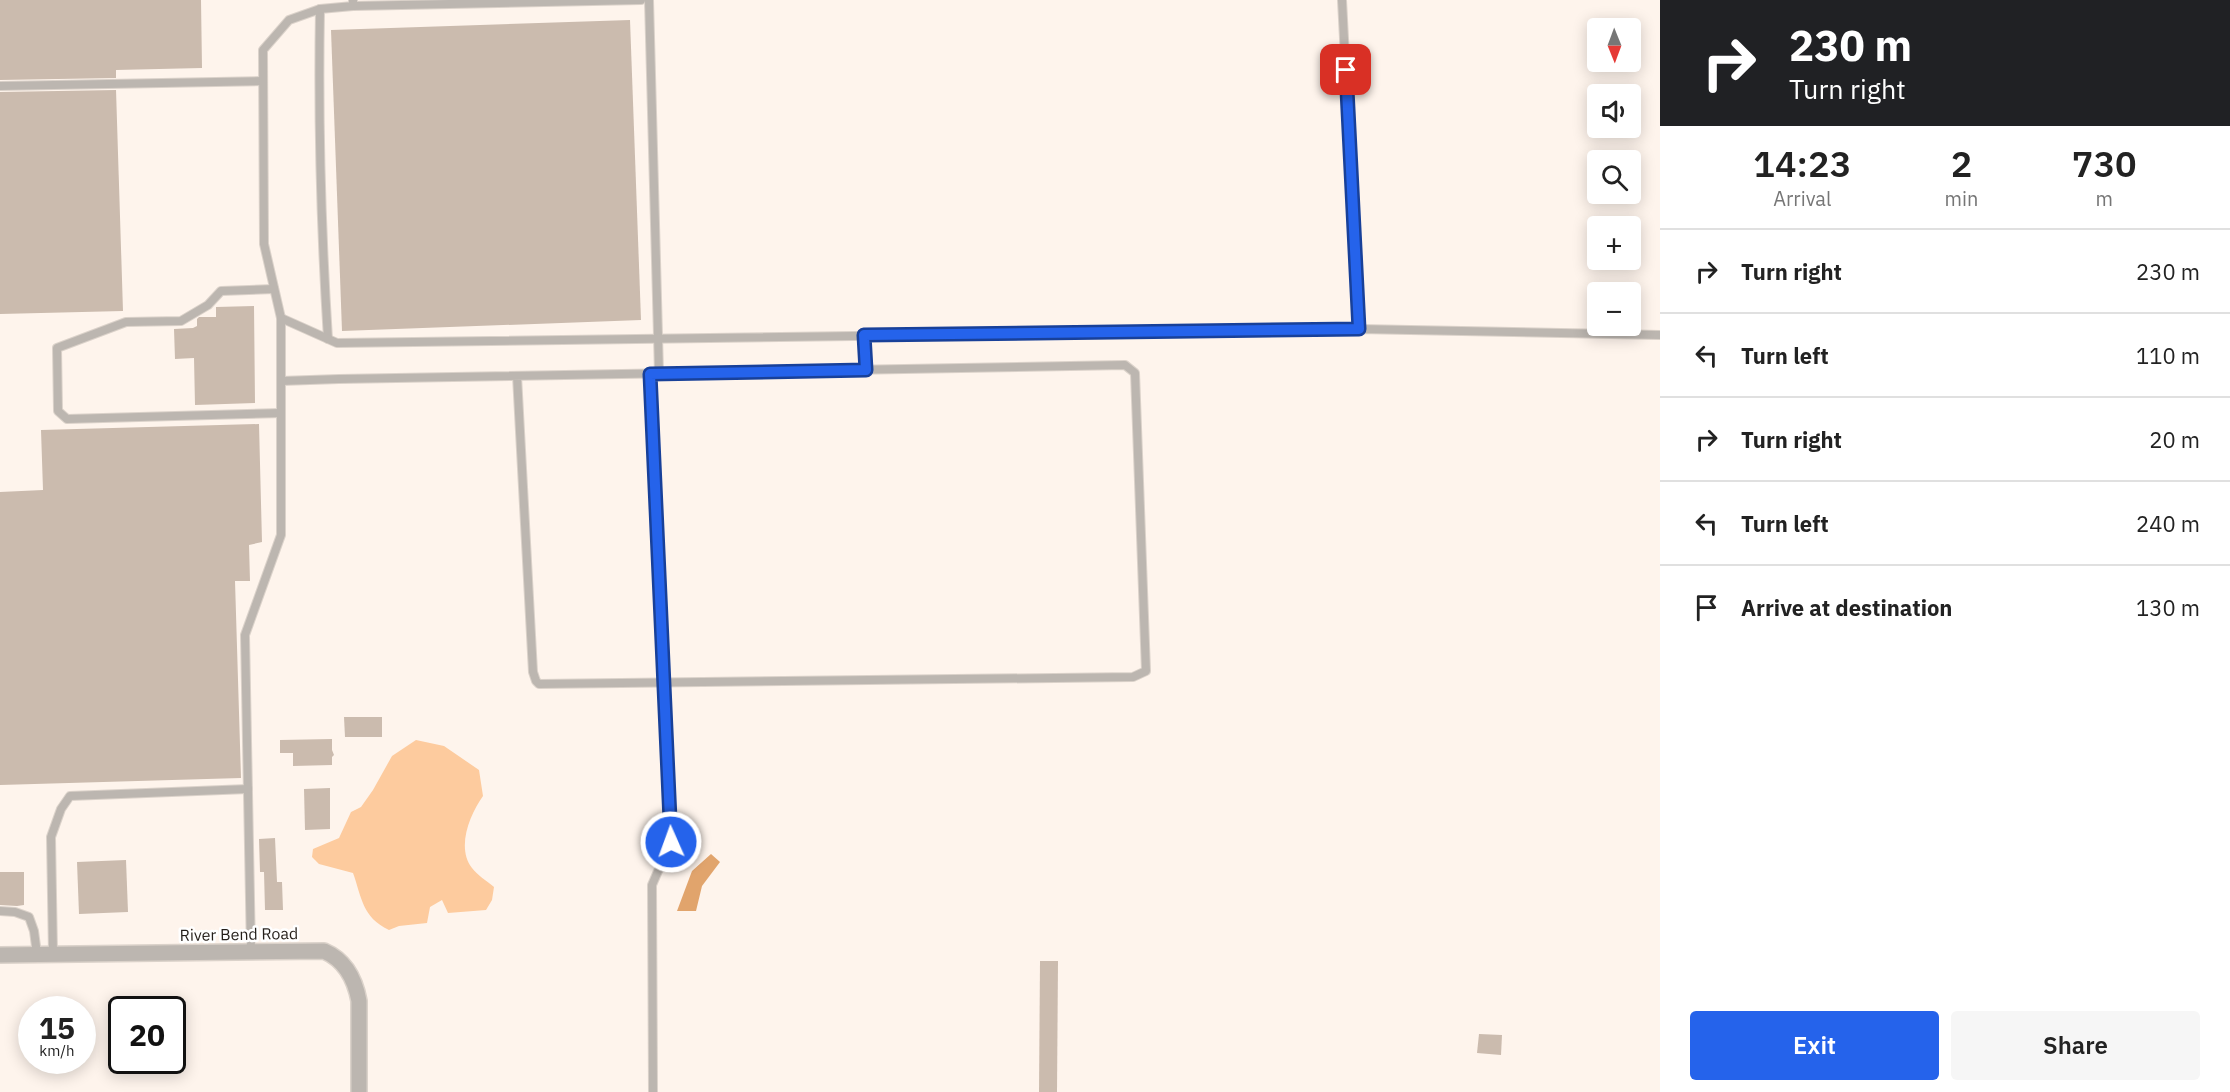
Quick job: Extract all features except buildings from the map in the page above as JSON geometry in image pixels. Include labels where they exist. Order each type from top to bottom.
[{"type":"street","name":"River Bend Road","points":[[0,955],[324,951],[335,956],[343,964],[357,988],[359,1092]]},
{"type":"lane","points":[[251,952],[245,635],[281,535],[281,318],[264,244],[263,50],[289,20],[320,9],[353,3],[641,0]]},
{"type":"lane","points":[[649,0],[657,338],[654,373],[671,842],[652,885],[653,1092]]},
{"type":"lane","points":[[1342,0],[1359,329]]},
{"type":"lane","points":[[320,9],[319,104],[323,263],[328,339]]},
{"type":"lane","points":[[0,86],[262,81]]},
{"type":"lane","points":[[274,289],[221,291],[208,305],[181,321],[126,322],[57,348],[58,411],[67,419],[281,413]]},
{"type":"lane","points":[[281,318],[337,343],[1359,329],[1660,335]]},
{"type":"lane","points":[[864,335],[866,370]]},
{"type":"lane","points":[[281,381],[654,373],[1125,365],[1135,373],[1146,671],[1133,677],[539,684],[536,681],[533,660],[517,376]]},
{"type":"lane","points":[[53,954],[51,837],[61,809],[70,796],[248,789]]},
{"type":"lane","points":[[0,911],[15,912],[29,917],[34,931],[37,954]]},
{"type":"shaded area","points":[[416,740],[444,746],[479,770],[483,796],[470,821],[465,851],[472,868],[494,887],[492,900],[486,910],[448,913],[442,900],[430,907],[427,923],[399,926],[389,930],[368,913],[353,873],[319,864],[312,857],[313,849],[339,838],[351,812],[361,807],[392,756]]},
{"type":"shaded area","points":[[711,854],[720,862],[702,886],[696,911],[677,911],[692,871]]},
{"type":"route","points":[[671,842],[650,374],[866,370],[864,335],[1359,329],[1346,70]]}]
